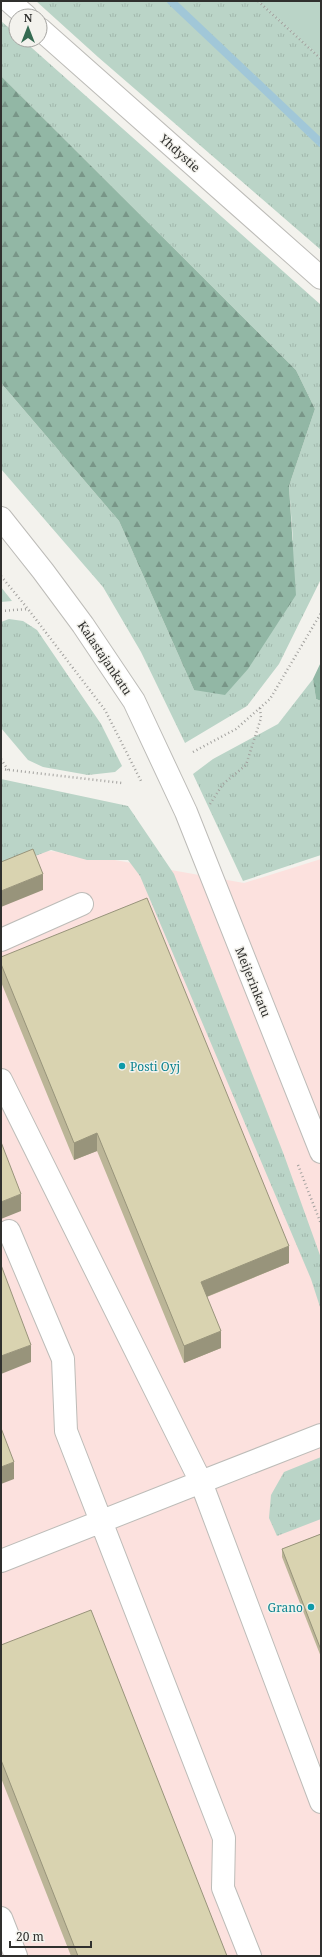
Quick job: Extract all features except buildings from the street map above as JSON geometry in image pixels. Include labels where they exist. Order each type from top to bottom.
[{"type":"street","points":[[9,1],[17,8]]},
{"type":"street","name":"Yhdystie","points":[[48,36],[321,278]]},
{"type":"street","name":"Kalastajankatu","points":[[1,518],[74,613],[134,701],[190,822]]},
{"type":"street","name":"Meijerinkatu","points":[[190,822],[321,1152]]},
{"type":"street","points":[[1,940],[82,904]]},
{"type":"street","points":[[1,1080],[200,1482],[321,1802]]},
{"type":"street","points":[[9,1231],[63,1359],[66,1431],[224,1838],[223,1888],[250,1956]]},
{"type":"street","points":[[1,1561],[321,1435]]},
{"type":"street","points":[[1,1918],[16,1956]]},
{"type":"path","points":[[258,1],[321,59]]},
{"type":"path","points":[[1,576],[105,710],[144,786]]},
{"type":"path","points":[[1,611],[28,609]]},
{"type":"path","points":[[193,752],[236,729],[270,699],[321,613]]},
{"type":"path","points":[[190,822],[223,784],[246,765],[261,718],[260,708]]},
{"type":"path","points":[[1,759],[8,770]]},
{"type":"path","points":[[1,769],[122,783]]},
{"type":"path","points":[[295,1158],[321,1224]]},
{"type":"shaded area","points":[[23,850],[70,852],[244,883],[321,859],[321,1956],[1,1956],[1,853]]},
{"type":"green space","points":[[36,1],[258,1],[321,58],[321,250],[98,57],[48,12],[48,8],[44,8]]},
{"type":"green space","points":[[258,1],[321,1],[321,58]]},
{"type":"green space","points":[[1,21],[8,27],[8,48],[32,48],[321,305],[321,579],[279,664],[247,706],[185,743],[141,652],[103,587],[1,469],[1,383],[119,521],[194,690],[293,540],[289,486],[315,409],[296,370],[1,76]]},
{"type":"green space","points":[[1,76],[296,370],[315,409],[289,486],[296,595],[248,669],[225,695],[194,690],[119,521],[1,383]]},
{"type":"green space","points":[[1,587],[12,601],[1,602]]},
{"type":"green space","points":[[9,619],[23,621],[37,630],[101,724],[122,766],[115,772],[88,775],[43,767],[28,760],[1,728],[1,622]]},
{"type":"green space","points":[[321,662],[321,701],[316,699],[313,679]]},
{"type":"green space","points":[[313,679],[316,699],[321,701],[321,855],[243,881],[193,774],[213,759],[278,724]]},
{"type":"green space","points":[[1,779],[128,806],[174,874],[284,1155],[321,1258],[321,1310],[311,1279],[140,876],[128,860],[87,860],[51,850],[1,869]]},
{"type":"green space","points":[[321,1457],[321,1519],[277,1536],[269,1518],[271,1495],[284,1472]]},
{"type":"waterway","points":[[171,1],[321,143]]},
{"type":"place","name":"Posti Oyj","points":[[122,1066]]},
{"type":"place","name":"Grano","points":[[311,1607]]}]
